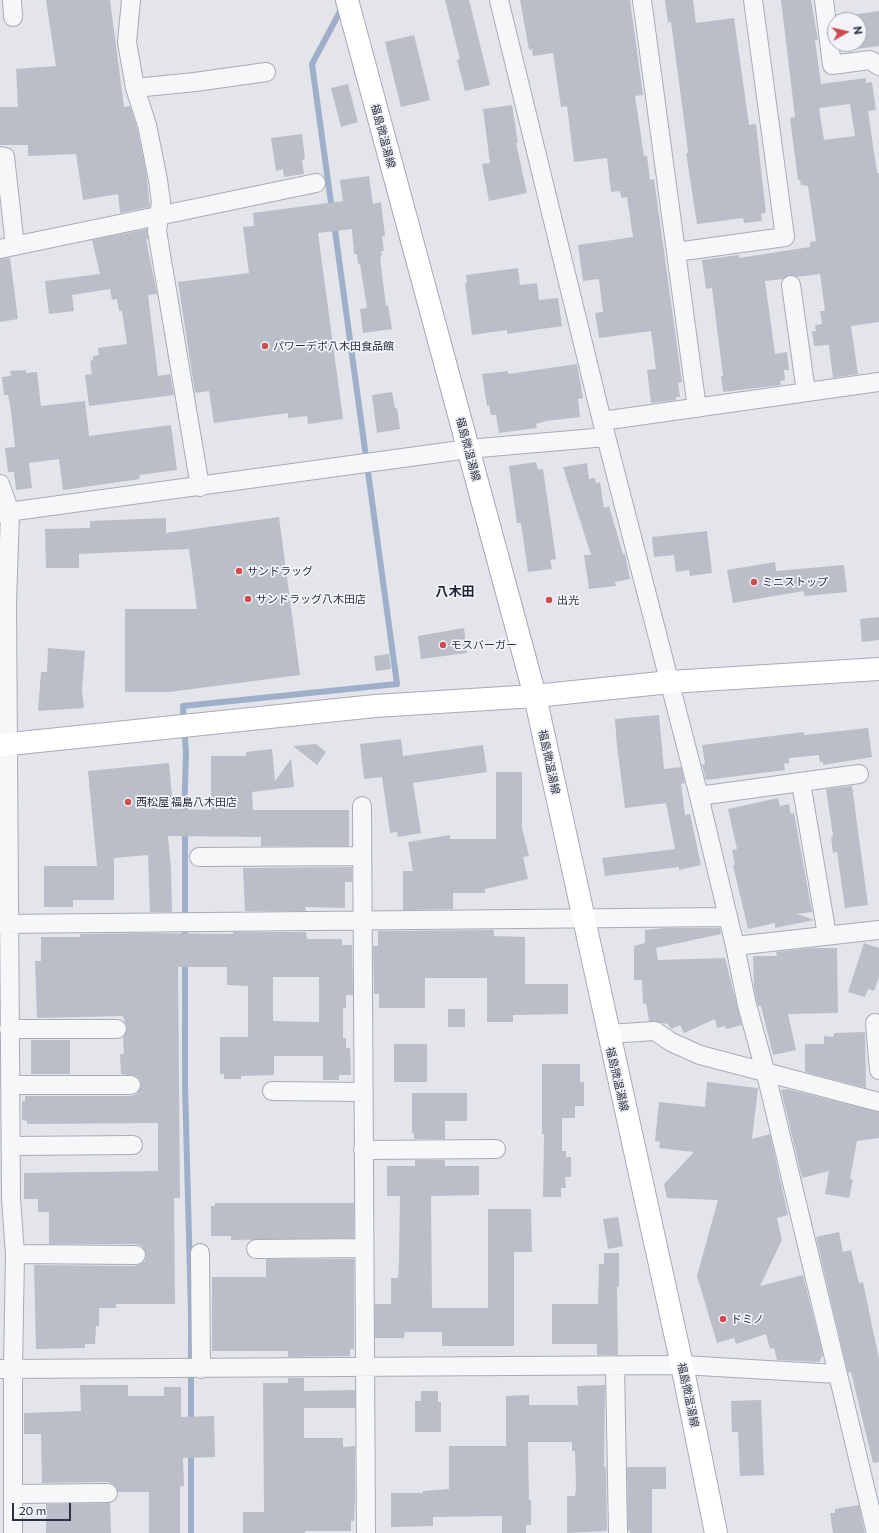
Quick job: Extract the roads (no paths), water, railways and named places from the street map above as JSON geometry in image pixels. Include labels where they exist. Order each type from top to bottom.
[{"type":"main road","name":"福島微温湯線","points":[[346,0],[535,696],[607,1034],[682,1365],[716,1533]]},
{"type":"main road","points":[[4,744],[375,706],[535,696],[670,682],[879,669]]},
{"type":"street","points":[[131,0],[127,42],[135,88],[148,125],[161,202],[157,231],[200,487]]},
{"type":"street","points":[[499,0],[604,429],[699,796],[876,1533]]},
{"type":"street","points":[[642,0],[697,408]]},
{"type":"street","points":[[676,252],[785,237],[753,0]]},
{"type":"street","points":[[824,0],[832,65],[870,60],[879,66]]},
{"type":"street","points":[[135,88],[195,82],[266,72]]},
{"type":"street","points":[[0,156],[5,157],[8,248],[316,183]]},
{"type":"street","points":[[791,285],[806,392]]},
{"type":"street","points":[[5,512],[200,487],[604,429],[697,408],[879,382]]},
{"type":"street","points":[[0,484],[5,512],[7,603],[4,744],[5,924],[11,1146],[6,1199],[16,1254],[6,1369],[13,1494],[13,1533]]},
{"type":"street","points":[[699,796],[859,774]]},
{"type":"street","points":[[801,783],[827,936]]},
{"type":"street","points":[[362,806],[366,1533]]},
{"type":"street","points":[[199,857],[362,856]]},
{"type":"street","points":[[5,924],[363,920],[583,920],[727,917]]},
{"type":"street","points":[[735,946],[879,930]]},
{"type":"street","points":[[874,1023],[879,1070]]},
{"type":"street","points":[[9,1029],[117,1029]]},
{"type":"street","points":[[607,1034],[655,1030],[687,1050],[725,1063],[879,1102]]},
{"type":"street","points":[[10,1085],[131,1085]]},
{"type":"street","points":[[272,1091],[363,1092]]},
{"type":"street","points":[[11,1146],[133,1145]]},
{"type":"street","points":[[363,1150],[496,1149]]},
{"type":"street","points":[[256,1249],[364,1248]]},
{"type":"street","points":[[200,1253],[201,1369]]},
{"type":"street","points":[[16,1254],[136,1255]]},
{"type":"street","points":[[6,1369],[682,1365],[837,1374]]},
{"type":"street","points":[[615,1366],[618,1533]]},
{"type":"street","points":[[13,1494],[108,1493]]},
{"type":"waterway","points":[[332,210],[312,64],[343,6]]},
{"type":"waterway","points":[[184,817],[186,753],[183,706],[397,684],[334,223]]},
{"type":"waterway","points":[[185,829],[185,941]]},
{"type":"waterway","points":[[185,959],[185,1085],[191,1313],[191,1423]]},
{"type":"waterway","points":[[191,1451],[191,1533]]},
{"type":"place","name":"パワーデポ八木田食品館","points":[[265,346]]},
{"type":"place","name":"サンドラッグ","points":[[239,571]]},
{"type":"place","name":"ミニストップ","points":[[754,582]]},
{"type":"place","name":"サンドラッグ八木田店","points":[[248,599]]},
{"type":"place","name":"出光","points":[[549,600]]},
{"type":"place","name":"モスバーガー","points":[[443,645]]},
{"type":"place","name":"西松屋 福島八木田店","points":[[128,802]]},
{"type":"place","name":"ドミノ","points":[[723,1319]]},
{"type":"district","name":"八木田","points":[[455,592]]}]
